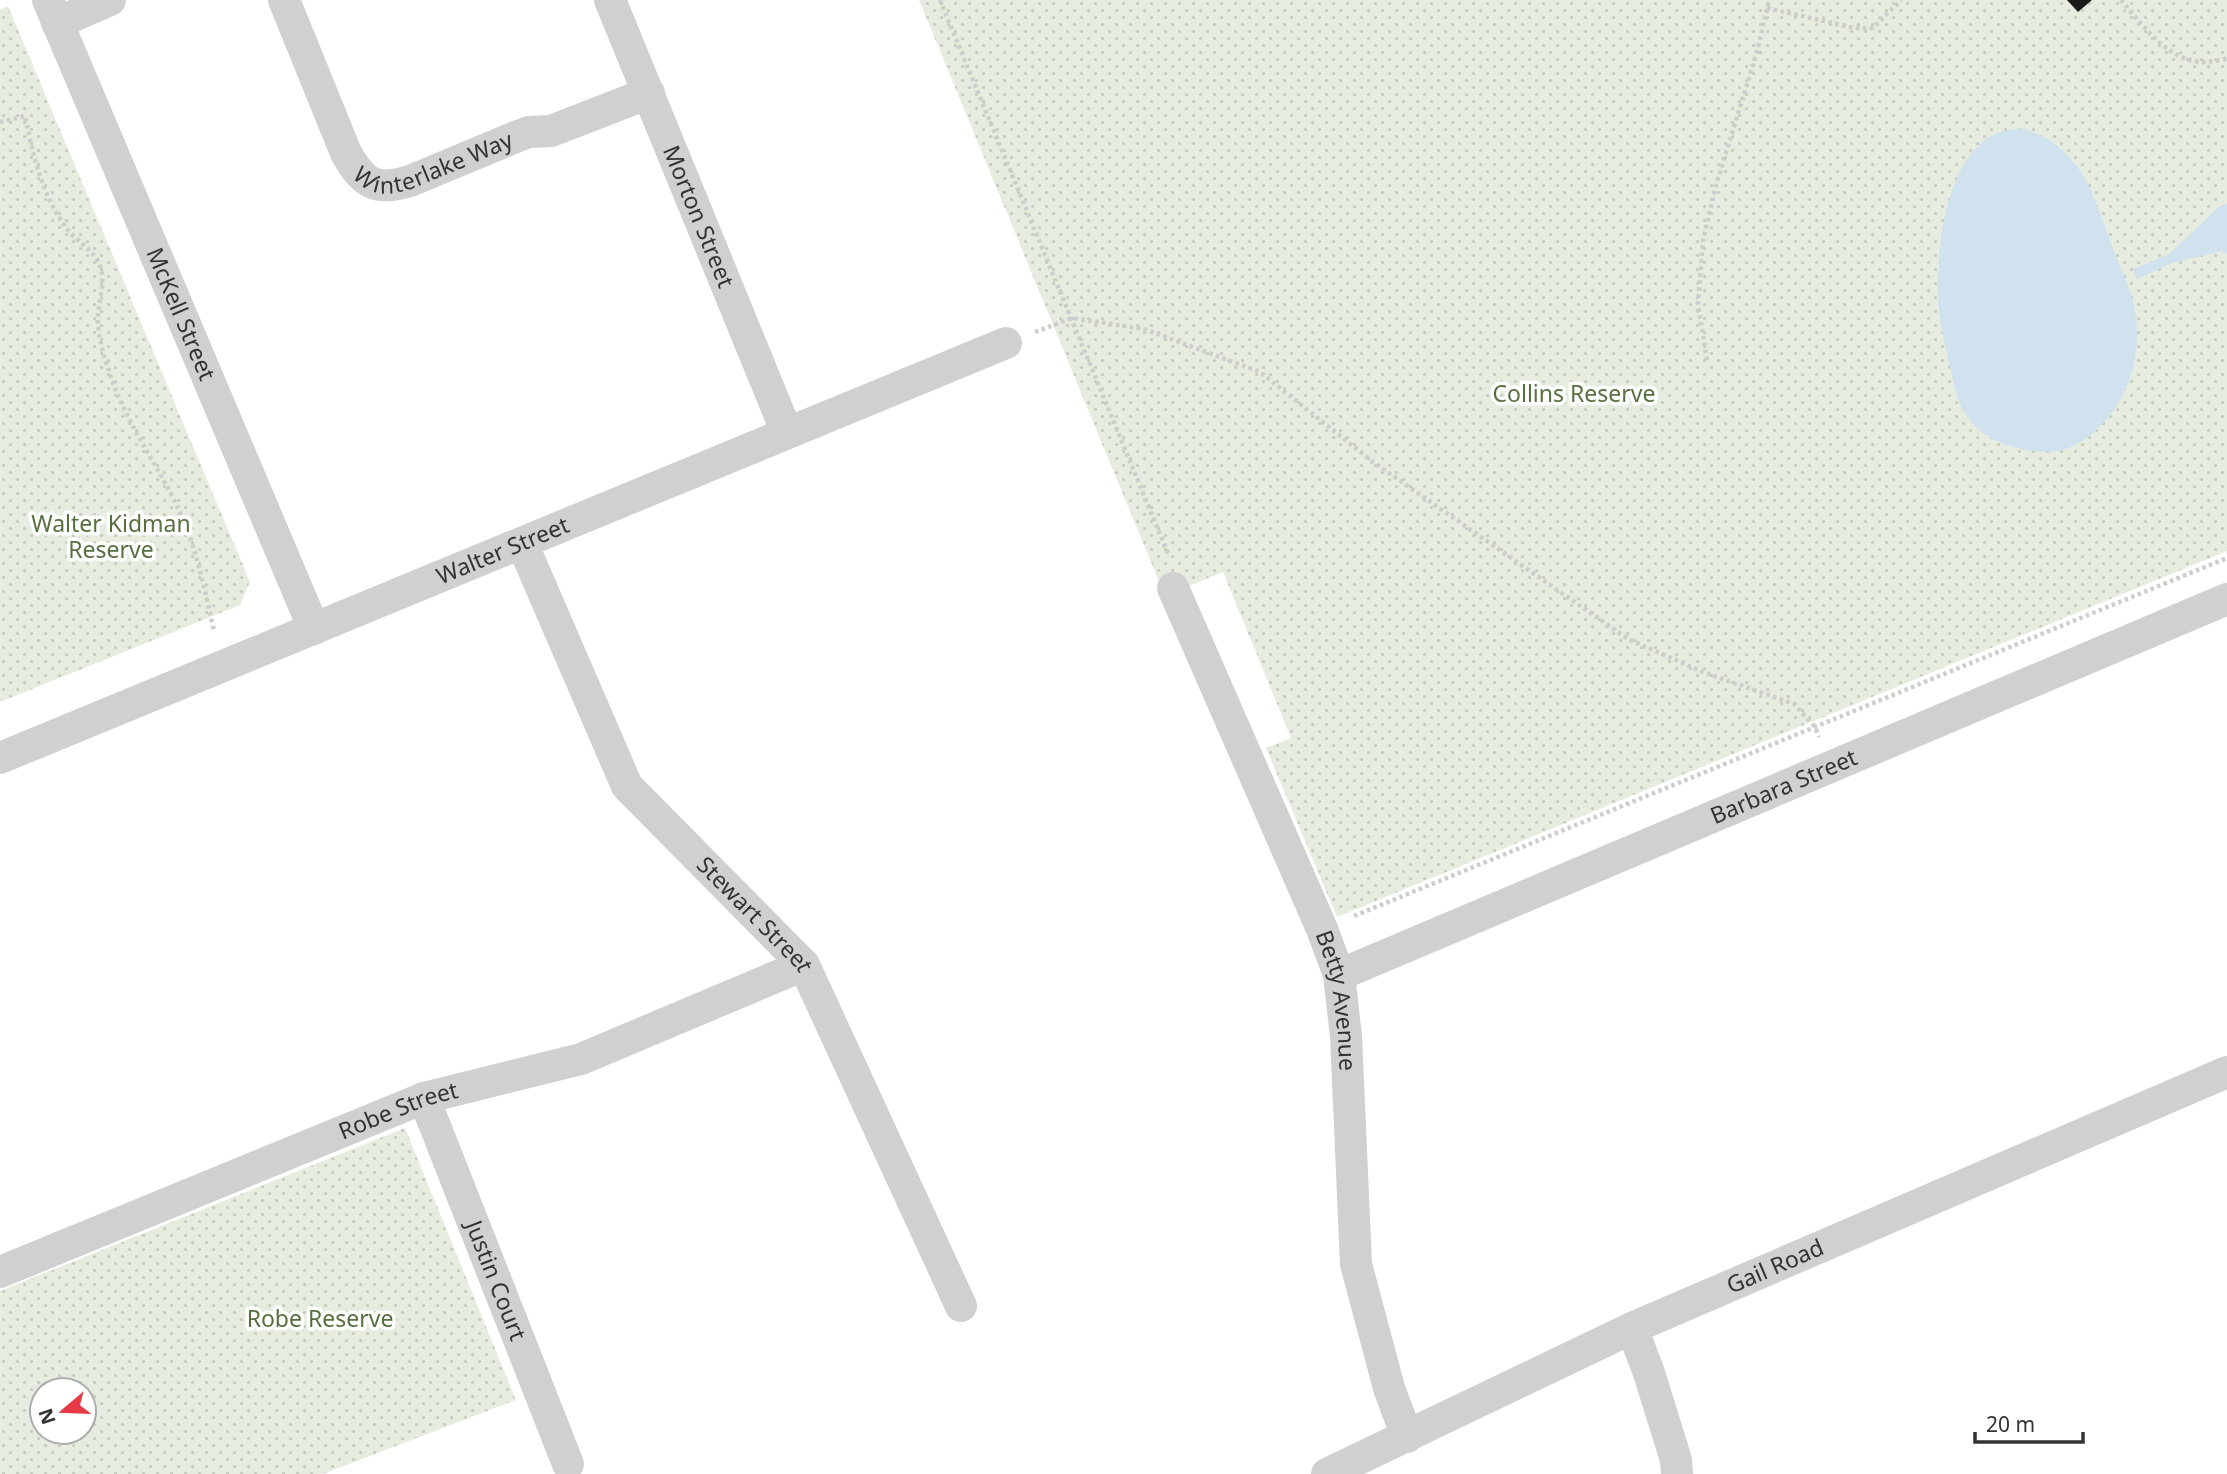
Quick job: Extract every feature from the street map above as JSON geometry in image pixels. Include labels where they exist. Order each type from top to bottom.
[{"type":"street","points":[[53,11],[110,0]]},
{"type":"street","name":"Winterlake Way","points":[[284,0],[346,153],[357,172],[370,183],[379,186],[410,181],[518,136],[551,131],[649,93]]},
{"type":"street","name":"Morton Street","points":[[610,0],[788,433]]},
{"type":"street","name":"McKell Street","points":[[53,11],[314,629]]},
{"type":"street","name":"Walter Street","points":[[0,758],[1006,343]]},
{"type":"street","name":"Stewart Street","points":[[522,542],[627,786],[804,965],[961,1306]]},
{"type":"street","name":"Betty Avenue","points":[[1173,588],[1322,929],[1339,975],[1346,1036],[1356,1264],[1389,1388],[1407,1437]]},
{"type":"street","name":"Barbara Street","points":[[1339,975],[2227,599]]},
{"type":"street","name":"Robe Street","points":[[0,1272],[424,1098],[581,1059],[804,965]]},
{"type":"street","name":"Gail Road","points":[[1327,1474],[1632,1328],[2227,1072]]},
{"type":"street","name":"Justin Court","points":[[424,1098],[568,1464]]},
{"type":"street","points":[[1632,1328],[1676,1460],[1677,1474]]},
{"type":"path","points":[[940,0],[1169,556],[1173,588]]},
{"type":"path","points":[[1707,360],[1698,304],[1703,240],[1716,185],[1757,52],[1769,0]]},
{"type":"path","points":[[1767,8],[1854,28],[1873,28],[1901,0]]},
{"type":"path","points":[[2121,0],[2157,41],[2180,57],[2202,63],[2227,59]]},
{"type":"path","points":[[0,122],[25,116],[34,158],[52,203],[68,230],[91,252],[100,265],[102,290],[97,323],[107,367],[119,401],[172,495],[195,547],[214,631]]},
{"type":"path","points":[[1072,318],[1144,329],[1260,372],[1373,462],[1628,639],[1703,672],[1794,704],[1815,727],[1831,767]]},
{"type":"path","points":[[1343,920],[2227,558]]},
{"type":"green space","name":"Collins Reserve","points":[[919,0],[2227,0],[2227,551],[1337,917],[1266,748],[1291,738],[1223,572],[1165,596]]},
{"type":"green space","name":"Walter Kidman Reserve","points":[[8,6],[250,582],[240,605],[0,702],[0,10]]},
{"type":"green space","name":"Robe Reserve","points":[[405,1128],[516,1400],[323,1474],[0,1474],[0,1291]]},
{"type":"water","points":[[2024,128],[2058,146],[2081,172],[2129,288],[2137,325],[2133,368],[2125,391],[2113,411],[2098,429],[2080,442],[2050,452],[2003,444],[1989,437],[1970,421],[1962,409],[1955,388],[1938,303],[1939,256],[1945,214],[1959,175],[1968,158],[1985,140],[2001,132]]},
{"type":"water","points":[[2227,204],[2227,254],[2222,251],[2172,263],[2137,279],[2133,269],[2168,255],[2219,207]]},
{"type":"building","points":[[2067,0],[2092,0],[2078,12]]}]
